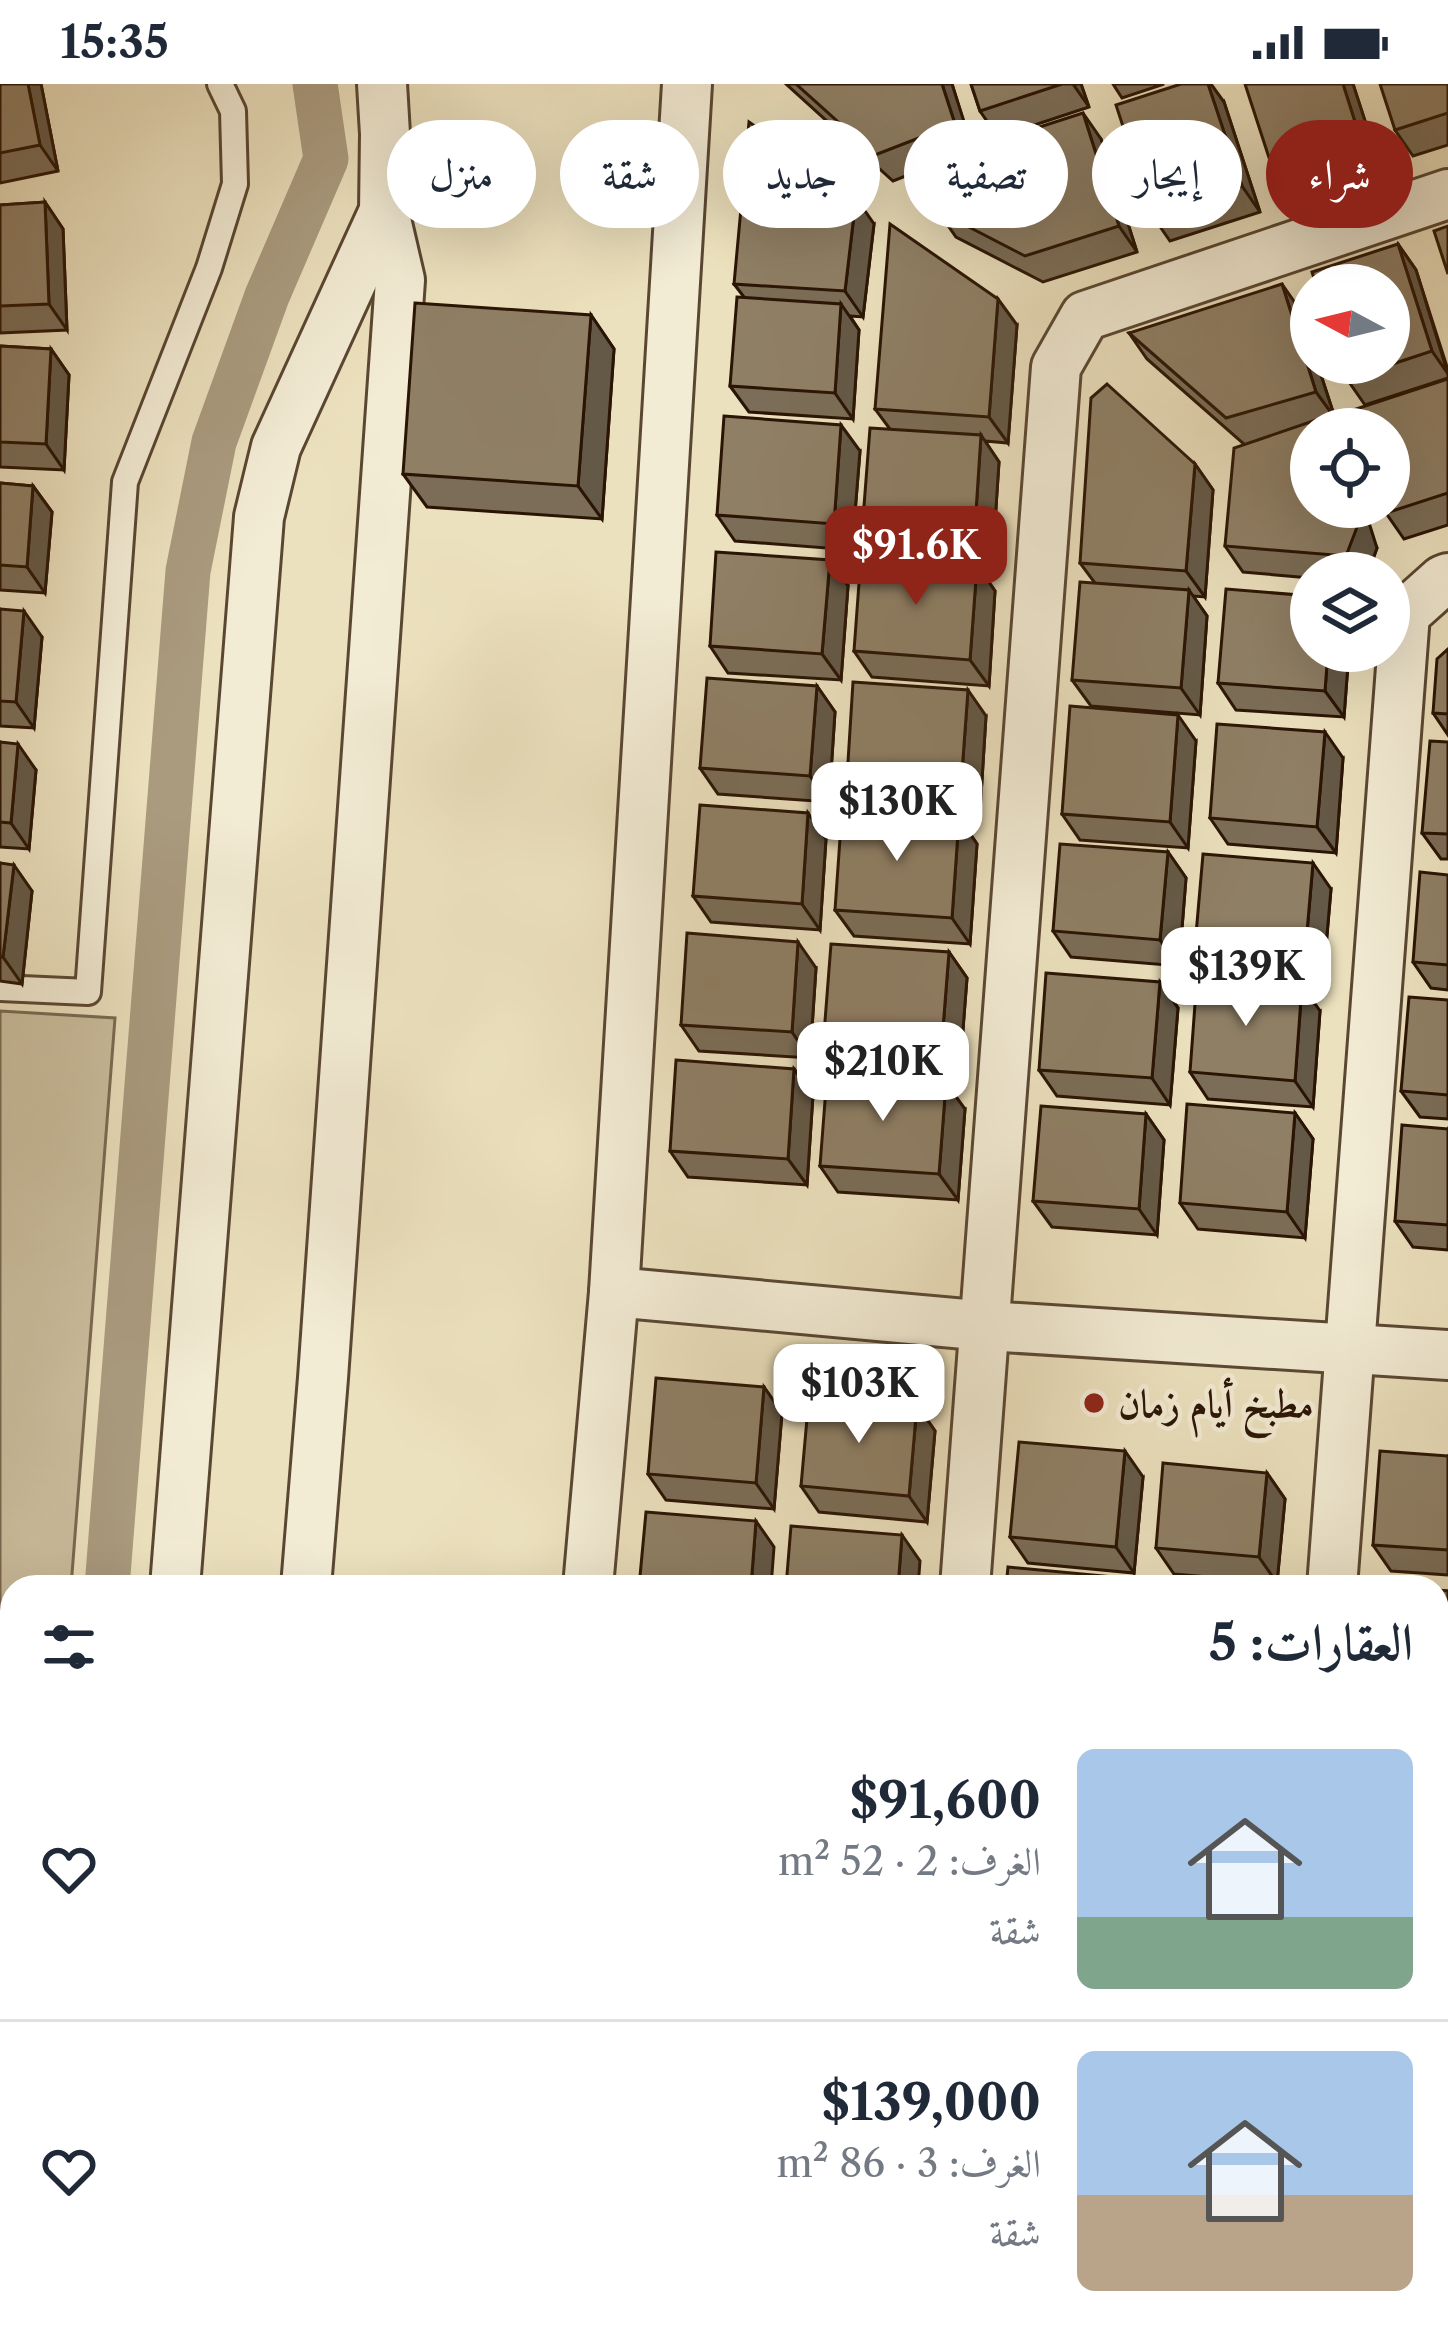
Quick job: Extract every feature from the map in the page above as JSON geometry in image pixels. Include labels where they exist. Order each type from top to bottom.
[{"type":"street","points":[[307,1575],[400,280],[385,211],[382,84]]},
{"type":"street","points":[[589,1575],[614,1292],[687,84]]},
{"type":"street","points":[[966,1575],[1056,367],[1085,316],[1448,194]]},
{"type":"street","points":[[176,1575],[259,517],[276,447],[385,211]]},
{"type":"street","points":[[1332,1575],[1405,614],[1448,578]]},
{"type":"street","points":[[614,1292],[987,1326],[1448,1355]]},
{"type":"lane","points":[[0,988],[88,992],[124,482],[209,268],[235,184],[233,111],[220,84]]},
{"type":"shaded area","points":[[0,1011],[115,1018],[72,1575],[0,1575]]},
{"type":"building","points":[[0,84],[28,84],[40,145],[0,153]]},
{"type":"building","points":[[796,84],[942,84],[954,120],[904,120],[904,144],[880,153],[880,120],[836,120]]},
{"type":"building","points":[[971,84],[1062,84],[980,111]]},
{"type":"building","points":[[1181,84],[1208,84],[1220,120],[1121,120],[1116,105]]},
{"type":"building","points":[[1245,84],[1343,84],[1354,120],[1266,120],[1266,148]]},
{"type":"building","points":[[1380,84],[1448,84],[1448,113],[1413,124],[1413,120],[1392,120]]},
{"type":"building","points":[[1083,113],[1092,141],[1092,228],[1113,228],[1025,256],[971,228],[1068,228],[1068,120],[1061,120]]},
{"type":"building","points":[[45,202],[49,304],[0,306],[0,205]]},
{"type":"building","points":[[890,224],[998,299],[989,417],[875,409]]},
{"type":"building","points":[[1448,226],[1448,274],[1434,231]]},
{"type":"building","points":[[739,228],[852,228],[845,291],[734,284]]},
{"type":"building","points":[[1398,244],[1404,264],[1337,264]]},
{"type":"building","points":[[1410,282],[1432,351],[1410,358]]},
{"type":"building","points":[[1282,284],[1290,309],[1290,384],[1313,384],[1316,392],[1226,418],[1129,333]]},
{"type":"building","points":[[737,297],[841,304],[835,393],[730,386]]},
{"type":"building","points":[[415,303],[591,315],[578,486],[403,474]]},
{"type":"building","points":[[0,346],[51,349],[46,444],[0,442]]},
{"type":"building","points":[[1448,379],[1448,493],[1410,505],[1410,408],[1359,408]]},
{"type":"building","points":[[1107,384],[1195,464],[1186,571],[1080,563],[1091,398]]},
{"type":"building","points":[[724,416],[841,425],[834,524],[717,515]]},
{"type":"building","points":[[870,428],[981,435],[975,527],[863,519]]},
{"type":"building","points":[[1290,429],[1290,528],[1357,528],[1348,552],[1225,546],[1234,448]]},
{"type":"building","points":[[0,483],[33,486],[27,567],[0,565]]},
{"type":"building","points":[[716,552],[830,560],[822,654],[710,646]]},
{"type":"building","points":[[861,556],[977,565],[970,660],[854,651]]},
{"type":"building","points":[[1080,582],[1189,590],[1181,688],[1072,680]]},
{"type":"building","points":[[1226,589],[1290,594],[1290,672],[1326,672],[1325,691],[1218,683]]},
{"type":"building","points":[[0,609],[24,611],[16,702],[0,701]]},
{"type":"building","points":[[1448,649],[1448,714],[1433,713],[1437,659]]},
{"type":"building","points":[[707,678],[817,686],[810,776],[700,768]]},
{"type":"building","points":[[853,682],[968,690],[961,786],[847,778]]},
{"type":"building","points":[[1070,706],[1178,715],[1170,822],[1062,814]]},
{"type":"building","points":[[1217,724],[1325,732],[1317,827],[1210,818]]},
{"type":"building","points":[[1430,741],[1448,742],[1448,834],[1422,833]]},
{"type":"building","points":[[0,742],[18,744],[11,823],[0,822]]},
{"type":"building","points":[[700,805],[808,813],[802,904],[693,896]]},
{"type":"building","points":[[842,810],[959,818],[952,918],[835,910]]},
{"type":"building","points":[[1060,844],[1168,852],[1160,940],[1053,931]]},
{"type":"building","points":[[1203,854],[1313,863],[1305,955],[1195,946]]},
{"type":"building","points":[[0,863],[14,865],[3,957],[0,957]]},
{"type":"building","points":[[1420,872],[1448,875],[1448,965],[1413,962]]},
{"type":"building","points":[[687,933],[798,942],[792,1032],[681,1025]]},
{"type":"building","points":[[831,944],[949,952],[942,1041],[824,1034]]},
{"type":"building","points":[[1046,973],[1160,982],[1152,1078],[1039,1070]]},
{"type":"building","points":[[1197,977],[1302,985],[1295,1081],[1190,1072]]},
{"type":"building","points":[[1409,997],[1448,1000],[1448,1095],[1401,1091]]},
{"type":"building","points":[[676,1060],[794,1069],[788,1159],[670,1151]]},
{"type":"building","points":[[827,1075],[946,1083],[939,1174],[820,1166]]},
{"type":"building","points":[[1187,1104],[1295,1113],[1287,1212],[1180,1203]]},
{"type":"building","points":[[1041,1106],[1146,1114],[1139,1209],[1033,1201]]},
{"type":"building","points":[[1402,1125],[1448,1129],[1448,1225],[1395,1221]]},
{"type":"building","points":[[656,1378],[764,1387],[756,1483],[648,1474]]},
{"type":"building","points":[[809,1396],[917,1405],[909,1496],[801,1486]]},
{"type":"building","points":[[1019,1442],[1125,1451],[1116,1547],[1010,1537]]},
{"type":"building","points":[[1380,1451],[1448,1456],[1448,1550],[1373,1545]]},
{"type":"building","points":[[1163,1463],[1267,1473],[1259,1557],[1156,1548]]},
{"type":"building","points":[[646,1512],[756,1521],[752,1575],[640,1575]]},
{"type":"building","points":[[791,1526],[902,1535],[899,1575],[787,1575]]},
{"type":"building","points":[[1008,1567],[1094,1575],[1007,1575]]},
{"type":"waterway","points":[[108,1575],[188,571],[214,442],[267,296],[326,159],[315,84]]},
{"type":"place","name":"مطبخ أيام زمان","points":[[1094,1403]]}]
